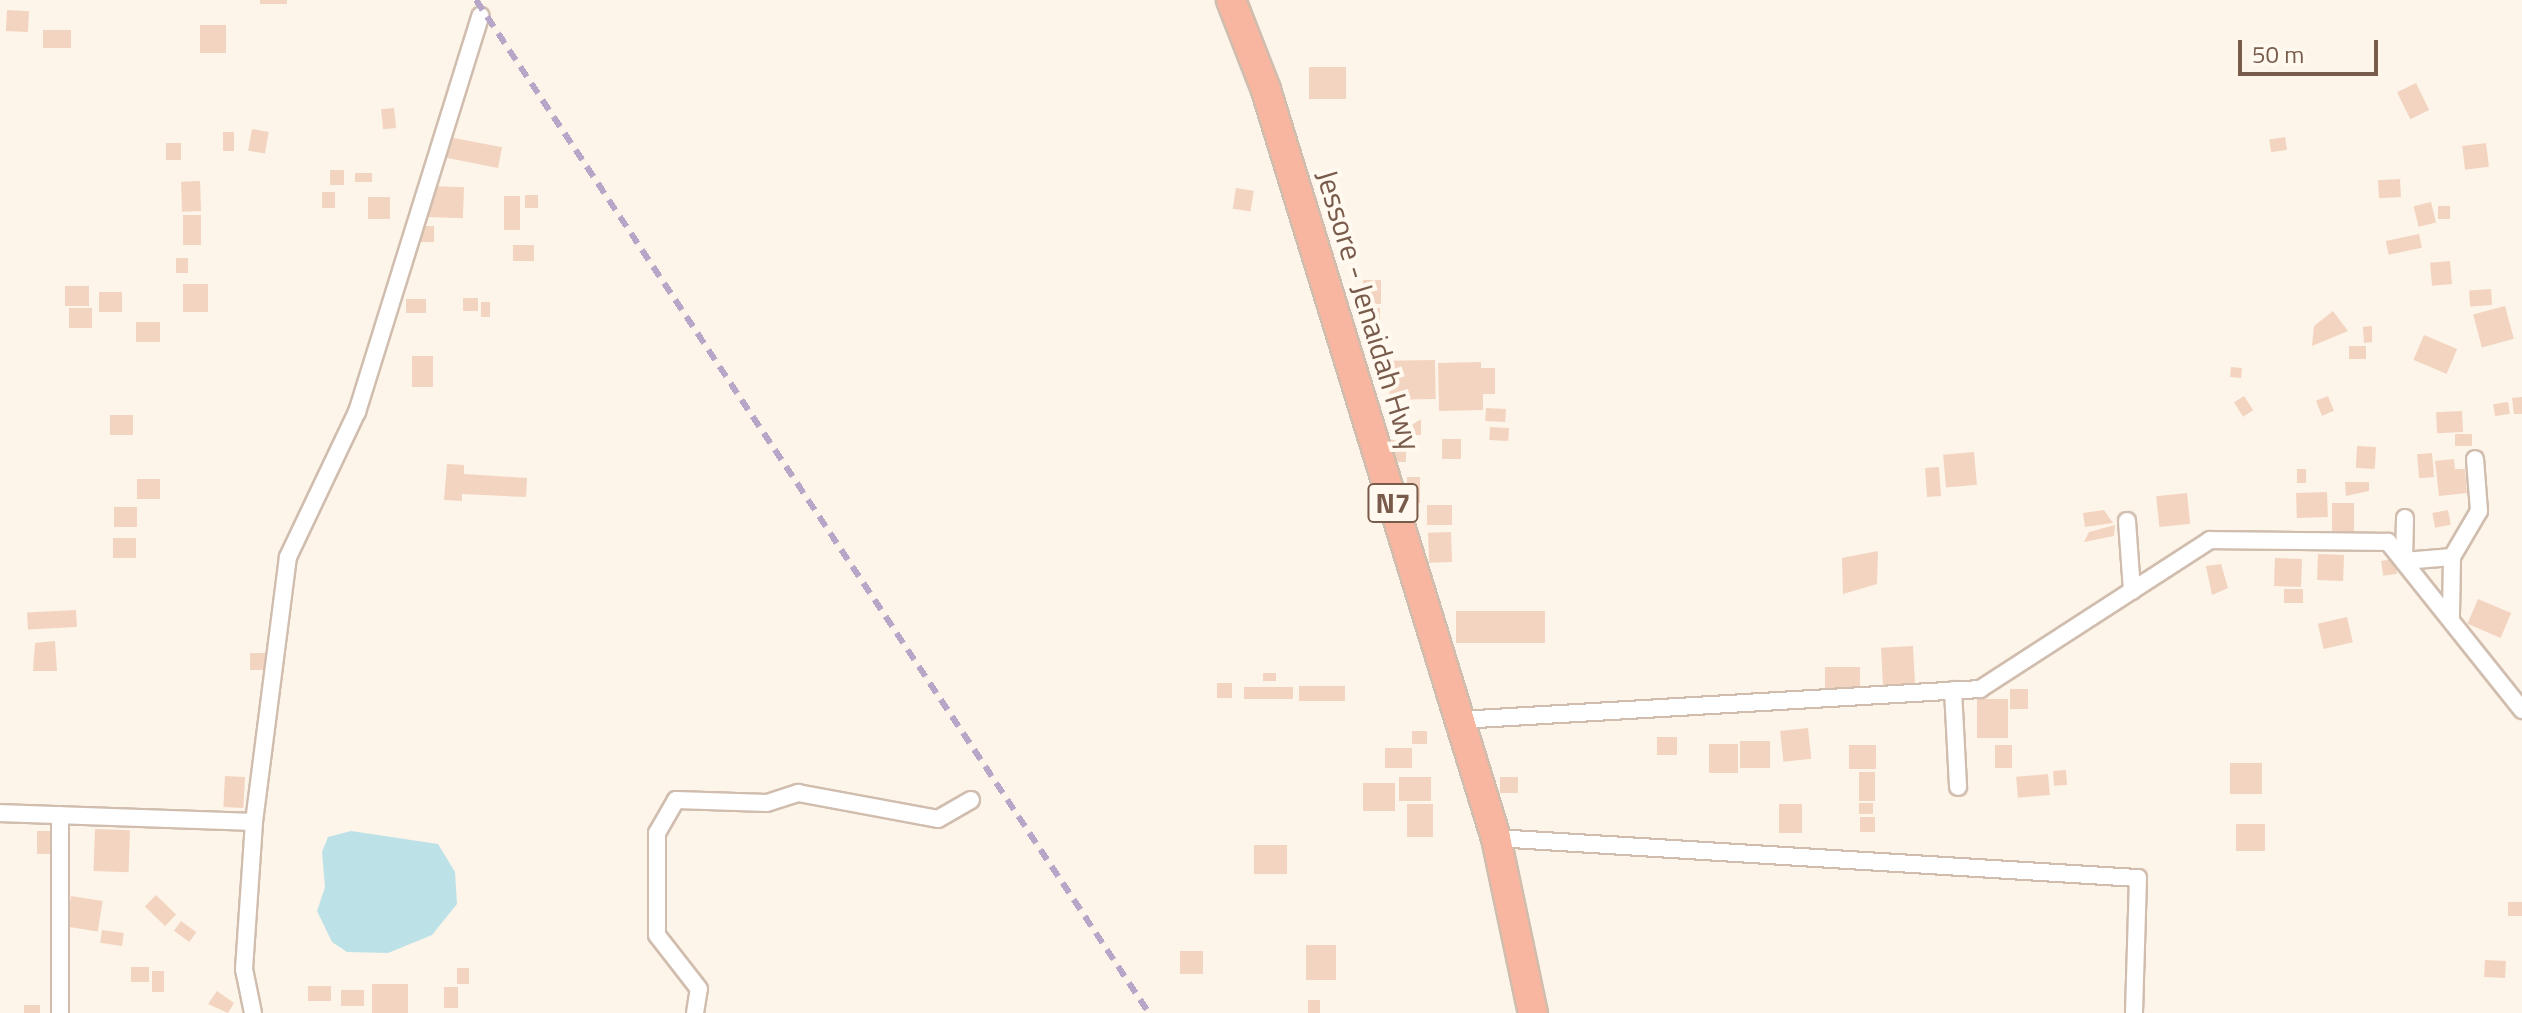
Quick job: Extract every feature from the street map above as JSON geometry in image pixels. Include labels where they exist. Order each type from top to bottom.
[{"type":"highway","name":"Jessore - Jenaidah Hwy","points":[[1231,0],[1266,90],[1496,838],[1533,1013]]},
{"type":"street","points":[[253,1013],[244,969],[254,822],[288,557],[357,412],[480,16]]},
{"type":"street","points":[[2451,617],[2452,557],[2479,511],[2475,459]]},
{"type":"street","points":[[2404,561],[2405,518]]},
{"type":"street","points":[[2127,521],[2132,591]]},
{"type":"street","points":[[1460,720],[1980,689],[2210,540],[2388,542],[2451,617],[2522,710]]},
{"type":"street","points":[[2404,561],[2452,557]]},
{"type":"street","points":[[1953,690],[1958,787]]},
{"type":"street","points":[[695,1013],[699,989],[657,935],[657,833],[676,800],[767,803],[798,793],[938,819],[971,800]]},
{"type":"street","points":[[0,813],[254,822]]},
{"type":"street","points":[[60,815],[60,1013]]},
{"type":"street","points":[[1496,838],[2138,878],[2134,1013]]},
{"type":"water","points":[[351,831],[438,844],[455,872],[457,904],[432,935],[388,953],[347,952],[332,942],[317,911],[325,887],[322,852],[328,837]]},
{"type":"building","points":[[260,0],[287,0],[287,4],[260,4]]},
{"type":"building","points":[[7,10],[29,11],[28,32],[6,31]]},
{"type":"building","points":[[200,25],[226,25],[226,53],[200,53]]},
{"type":"building","points":[[43,30],[71,30],[71,48],[43,48]]},
{"type":"building","points":[[1309,67],[1346,67],[1346,99],[1309,99]]},
{"type":"building","points":[[2416,83],[2429,110],[2410,119],[2397,92]]},
{"type":"building","points":[[394,108],[396,128],[383,129],[381,109]]},
{"type":"building","points":[[252,129],[269,132],[265,154],[248,151]]},
{"type":"building","points":[[223,132],[234,132],[234,151],[223,151]]},
{"type":"building","points":[[449,137],[502,147],[498,168],[445,158]]},
{"type":"building","points":[[2285,137],[2287,150],[2271,152],[2269,140]]},
{"type":"building","points":[[166,143],[181,143],[181,160],[166,160]]},
{"type":"building","points":[[2486,143],[2489,167],[2465,170],[2462,146]]},
{"type":"building","points":[[330,170],[344,170],[344,185],[330,185]]},
{"type":"building","points":[[355,173],[372,173],[372,182],[355,182]]},
{"type":"building","points":[[2400,179],[2401,197],[2379,198],[2378,180]]},
{"type":"building","points":[[200,181],[201,211],[182,212],[181,182]]},
{"type":"building","points":[[429,186],[464,187],[463,218],[428,217]]},
{"type":"building","points":[[1236,188],[1254,191],[1250,212],[1233,209]]},
{"type":"building","points":[[322,192],[335,192],[335,208],[322,208]]},
{"type":"building","points":[[525,195],[538,195],[538,208],[525,208]]},
{"type":"building","points":[[504,196],[520,196],[520,230],[504,230]]},
{"type":"building","points":[[368,197],[390,197],[390,219],[368,219]]},
{"type":"building","points":[[2431,202],[2436,222],[2419,227],[2414,206]]},
{"type":"building","points":[[2438,206],[2450,206],[2450,219],[2438,219]]},
{"type":"building","points":[[183,215],[201,215],[201,245],[183,245]]},
{"type":"building","points":[[418,226],[434,226],[434,242],[418,242]]},
{"type":"building","points":[[2419,234],[2422,248],[2389,255],[2386,241]]},
{"type":"building","points":[[513,245],[534,245],[534,261],[513,261]]},
{"type":"building","points":[[176,258],[188,258],[188,273],[176,273]]},
{"type":"building","points":[[2450,261],[2452,284],[2432,286],[2430,263]]},
{"type":"building","points":[[1363,280],[1381,280],[1381,304],[1363,304]]},
{"type":"building","points":[[183,284],[208,284],[208,312],[183,312]]},
{"type":"building","points":[[65,286],[89,286],[89,306],[65,306]]},
{"type":"building","points":[[2491,289],[2492,305],[2470,306],[2469,291]]},
{"type":"building","points":[[99,292],[122,292],[122,312],[99,312]]},
{"type":"building","points":[[463,298],[478,298],[478,311],[463,311]]},
{"type":"building","points":[[406,299],[426,299],[426,313],[406,313]]},
{"type":"building","points":[[481,302],[490,302],[490,317],[481,317]]},
{"type":"building","points":[[2505,306],[2514,339],[2482,347],[2473,315]]},
{"type":"building","points":[[69,308],[92,308],[92,328],[69,328]]},
{"type":"building","points":[[1364,308],[1380,308],[1380,329],[1364,329]]},
{"type":"building","points":[[2333,311],[2348,331],[2312,346],[2314,326]]},
{"type":"building","points":[[136,322],[160,322],[160,342],[136,342]]},
{"type":"building","points":[[2372,326],[2372,342],[2364,343],[2363,327]]},
{"type":"building","points":[[2424,335],[2457,349],[2447,374],[2413,360]]},
{"type":"building","points":[[2349,346],[2366,346],[2366,359],[2349,359]]},
{"type":"building","points":[[412,356],[433,356],[433,387],[412,387]]},
{"type":"building","points":[[1435,360],[1436,399],[1390,400],[1389,361]]},
{"type":"building","points":[[1481,362],[1481,368],[1495,368],[1495,394],[1483,394],[1483,410],[1439,411],[1438,363]]},
{"type":"building","points":[[2231,367],[2242,368],[2241,378],[2230,377]]},
{"type":"building","points":[[2244,396],[2253,410],[2243,417],[2234,403]]},
{"type":"building","points":[[2328,396],[2334,411],[2322,416],[2316,401]]},
{"type":"building","points":[[2522,397],[2522,414],[2514,414],[2512,398]]},
{"type":"building","points":[[2508,402],[2510,414],[2495,416],[2493,404]]},
{"type":"building","points":[[1486,408],[1506,409],[1505,422],[1485,421]]},
{"type":"building","points":[[2462,411],[2463,432],[2437,433],[2436,412]]},
{"type":"building","points":[[110,415],[133,415],[133,435],[110,435]]},
{"type":"building","points":[[1394,420],[1421,420],[1421,435],[1394,435]]},
{"type":"building","points":[[1490,427],[1509,428],[1508,441],[1489,440]]},
{"type":"building","points":[[2455,434],[2472,434],[2472,446],[2455,446]]},
{"type":"building","points":[[1442,439],[1461,439],[1461,459],[1442,459]]},
{"type":"building","points":[[1387,440],[1406,440],[1406,462],[1387,462]]},
{"type":"building","points":[[2357,446],[2376,447],[2375,469],[2356,468]]},
{"type":"building","points":[[1974,452],[1977,485],[1946,488],[1943,455]]},
{"type":"building","points":[[2432,453],[2434,477],[2419,478],[2417,454]]},
{"type":"building","points":[[2454,459],[2455,469],[2465,469],[2467,493],[2439,496],[2435,461]]},
{"type":"building","points":[[447,464],[464,465],[464,474],[527,478],[526,497],[462,494],[462,501],[444,500]]},
{"type":"building","points":[[1939,467],[1941,496],[1927,497],[1925,468]]},
{"type":"building","points":[[2297,469],[2306,469],[2306,483],[2297,483]]},
{"type":"building","points":[[1407,477],[1420,477],[1420,503],[1407,503]]},
{"type":"building","points":[[137,479],[160,479],[160,499],[137,499]]},
{"type":"building","points":[[2345,482],[2369,482],[2369,491],[2346,496]]},
{"type":"building","points":[[2327,492],[2328,517],[2297,518],[2296,493]]},
{"type":"building","points":[[2187,493],[2190,524],[2159,527],[2156,496]]},
{"type":"building","points":[[2332,503],[2354,503],[2354,532],[2332,532]]},
{"type":"building","points":[[1427,505],[1452,505],[1452,525],[1427,525]]},
{"type":"building","points":[[114,507],[137,507],[137,527],[114,527]]},
{"type":"building","points":[[2104,510],[2113,523],[2085,527],[2083,513]]},
{"type":"building","points":[[2448,510],[2451,525],[2435,528],[2432,513]]},
{"type":"building","points":[[2115,525],[2114,536],[2084,542],[2089,532]]},
{"type":"building","points":[[1451,532],[1452,562],[1429,563],[1428,533]]},
{"type":"building","points":[[113,538],[136,538],[136,558],[113,558]]},
{"type":"building","points":[[1878,551],[1877,584],[1843,594],[1842,558]]},
{"type":"building","points":[[2318,554],[2344,555],[2343,581],[2317,580]]},
{"type":"building","points":[[2275,558],[2302,559],[2301,587],[2274,586]]},
{"type":"building","points":[[2395,559],[2397,574],[2383,576],[2381,561]]},
{"type":"building","points":[[2221,564],[2228,588],[2212,595],[2206,566]]},
{"type":"building","points":[[2284,589],[2303,589],[2303,603],[2284,603]]},
{"type":"building","points":[[2478,599],[2511,613],[2501,638],[2467,624]]},
{"type":"building","points":[[76,610],[77,627],[28,630],[27,613]]},
{"type":"building","points":[[1456,611],[1545,611],[1545,643],[1456,643]]},
{"type":"building","points":[[2347,617],[2353,642],[2324,649],[2318,624]]},
{"type":"building","points":[[55,641],[57,671],[33,671],[35,643]]},
{"type":"building","points":[[1913,646],[1915,686],[1883,688],[1881,648]]},
{"type":"building","points":[[250,653],[267,653],[267,670],[250,670]]},
{"type":"building","points":[[1825,667],[1860,667],[1860,699],[1825,699]]},
{"type":"building","points":[[1263,673],[1276,673],[1276,681],[1263,681]]},
{"type":"building","points":[[1217,683],[1232,683],[1232,698],[1217,698]]},
{"type":"building","points":[[1299,686],[1345,686],[1345,701],[1299,701]]},
{"type":"building","points":[[1244,687],[1293,687],[1293,699],[1244,699]]},
{"type":"building","points":[[2010,689],[2028,689],[2028,709],[2010,709]]},
{"type":"building","points":[[1977,699],[2008,699],[2008,738],[1977,738]]},
{"type":"building","points":[[1808,728],[1811,759],[1783,762],[1780,731]]},
{"type":"building","points":[[1412,731],[1427,731],[1427,744],[1412,744]]},
{"type":"building","points":[[1657,737],[1677,737],[1677,755],[1657,755]]},
{"type":"building","points":[[1740,741],[1770,741],[1770,768],[1740,768]]},
{"type":"building","points":[[1709,744],[1738,744],[1738,773],[1709,773]]},
{"type":"building","points":[[1849,745],[1876,745],[1876,769],[1849,769]]},
{"type":"building","points":[[1995,745],[2012,745],[2012,768],[1995,768]]},
{"type":"building","points":[[1385,748],[1412,748],[1412,768],[1385,768]]},
{"type":"building","points":[[2230,763],[2262,763],[2262,794],[2230,794]]},
{"type":"building","points":[[2066,770],[2067,785],[2054,786],[2053,771]]},
{"type":"building","points":[[1859,772],[1875,772],[1875,801],[1859,801]]},
{"type":"building","points":[[2048,774],[2050,795],[2018,798],[2016,777]]},
{"type":"building","points":[[225,776],[245,777],[243,808],[223,807]]},
{"type":"building","points":[[1399,777],[1431,777],[1431,801],[1399,801]]},
{"type":"building","points":[[1500,777],[1518,777],[1518,793],[1500,793]]},
{"type":"building","points":[[1363,783],[1395,783],[1395,811],[1363,811]]},
{"type":"building","points":[[1859,803],[1873,803],[1873,814],[1859,814]]},
{"type":"building","points":[[1407,804],[1433,804],[1433,837],[1407,837]]},
{"type":"building","points":[[1779,804],[1802,804],[1802,833],[1779,833]]},
{"type":"building","points":[[1860,817],[1875,817],[1875,832],[1860,832]]},
{"type":"building","points":[[2236,824],[2265,824],[2265,851],[2236,851]]},
{"type":"building","points":[[95,829],[130,830],[129,872],[94,871]]},
{"type":"building","points":[[37,831],[54,831],[54,854],[37,854]]},
{"type":"building","points":[[1254,845],[1287,845],[1287,874],[1254,874]]},
{"type":"building","points":[[156,895],[176,914],[165,926],[145,907]]},
{"type":"building","points":[[71,896],[103,901],[98,932],[66,927]]},
{"type":"building","points":[[2508,902],[2522,902],[2522,916],[2508,916]]},
{"type":"building","points":[[181,921],[196,932],[189,942],[174,931]]},
{"type":"building","points":[[102,930],[124,933],[122,946],[100,943]]},
{"type":"building","points":[[1306,945],[1336,945],[1336,980],[1306,980]]},
{"type":"building","points":[[1180,951],[1203,951],[1203,974],[1180,974]]},
{"type":"building","points":[[2485,960],[2506,961],[2505,978],[2484,977]]},
{"type":"building","points":[[131,967],[149,967],[149,982],[131,982]]},
{"type":"building","points":[[457,968],[469,968],[469,984],[457,984]]},
{"type":"building","points":[[152,971],[164,971],[164,992],[152,992]]},
{"type":"building","points":[[372,984],[408,984],[408,1013],[372,1013]]},
{"type":"building","points":[[308,986],[331,986],[331,1001],[308,1001]]},
{"type":"building","points":[[444,987],[458,987],[458,1008],[444,1008]]},
{"type":"building","points":[[341,990],[364,990],[364,1006],[341,1006]]},
{"type":"building","points":[[217,991],[234,1003],[228,1013],[208,1004]]},
{"type":"building","points":[[1308,1000],[1320,1000],[1320,1013],[1308,1013]]},
{"type":"building","points":[[24,1005],[40,1005],[40,1013],[24,1013]]},
{"type":"railway","points":[[476,0],[1149,1013]]}]
